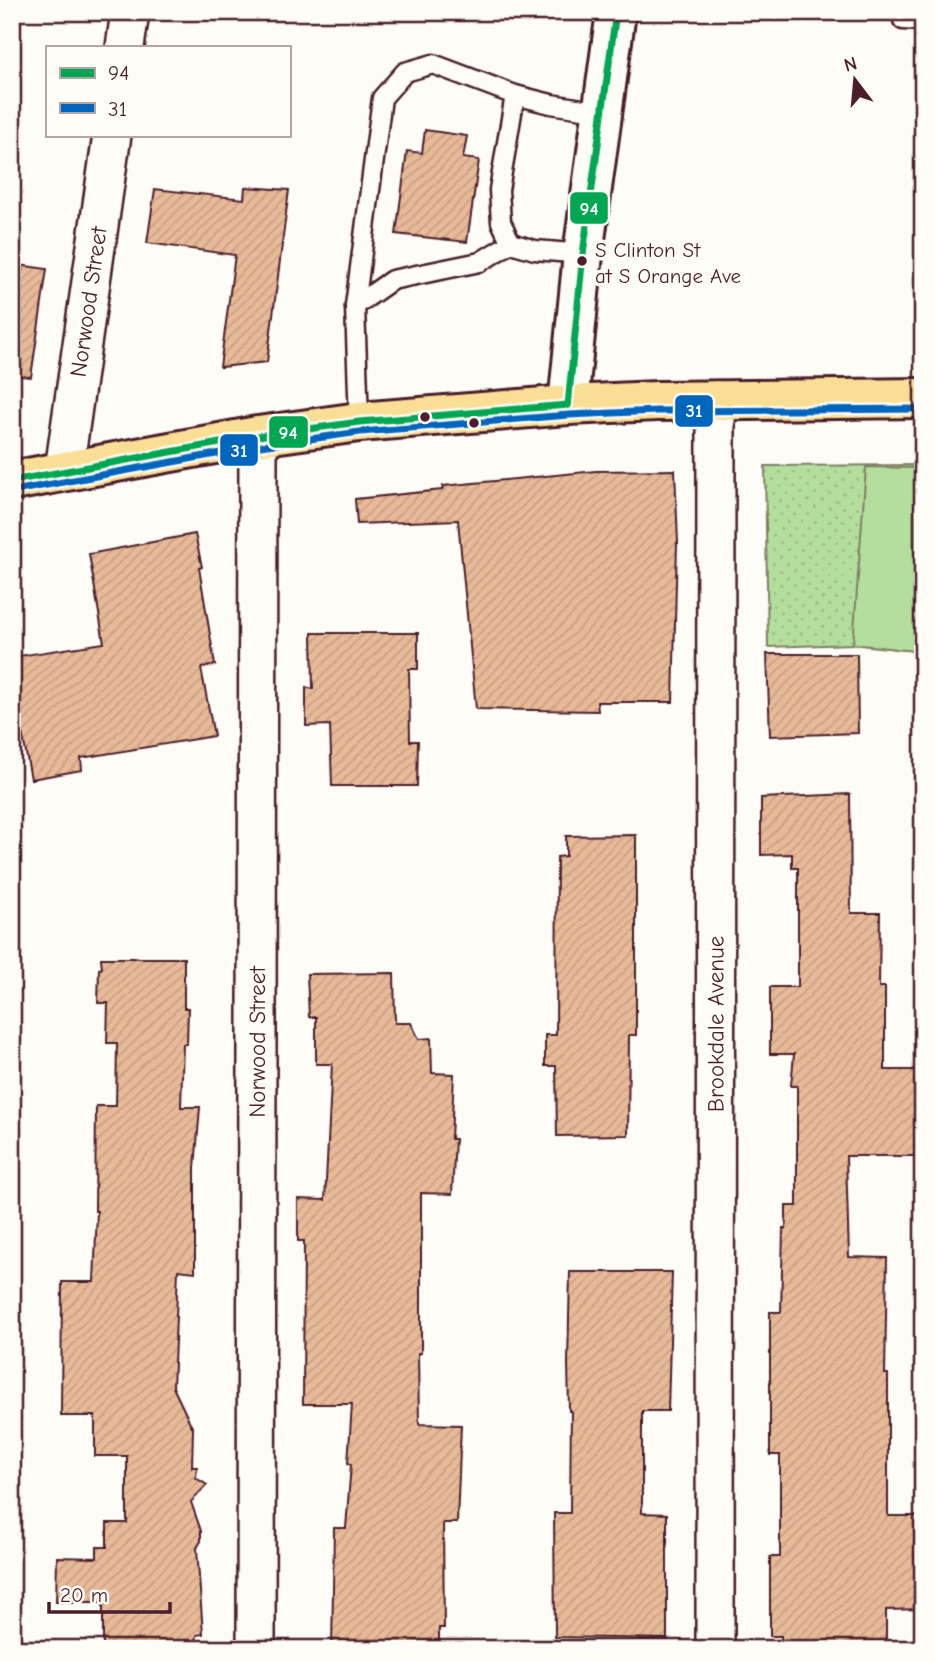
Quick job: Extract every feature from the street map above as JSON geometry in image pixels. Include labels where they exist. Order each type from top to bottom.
[{"type":"main road","points":[[12,481],[258,436],[359,422],[568,405],[923,398]]},
{"type":"street","points":[[125,46],[130,12]]},
{"type":"street","points":[[568,405],[583,254],[616,12]]},
{"type":"street","name":"Norwood Street","points":[[64,470],[112,136]]},
{"type":"street","name":"Brookdale Avenue","points":[[715,1649],[716,400]]},
{"type":"street","name":"Norwood Street","points":[[256,1649],[258,436]]},
{"type":"lane","points":[[903,20],[923,21]]},
{"type":"lane","points":[[359,422],[355,306],[382,98],[405,72],[433,64],[515,95],[602,112]]},
{"type":"lane","points":[[511,243],[501,222],[499,190],[515,95]]},
{"type":"lane","points":[[355,306],[392,280],[480,262],[511,243],[535,250],[583,254]]},
{"type":"green space","points":[[923,465],[923,652],[853,644],[768,647],[765,466]]},
{"type":"green space","points":[[866,467],[923,468],[923,652],[853,644]]},
{"type":"building","points":[[425,130],[467,136],[463,158],[479,160],[467,242],[396,234],[407,151],[422,153]]},
{"type":"building","points":[[245,187],[289,190],[267,362],[220,367],[235,255],[147,243],[155,189],[244,199]]},
{"type":"building","points":[[12,264],[47,269],[31,377],[12,375]]},
{"type":"building","points":[[675,470],[678,543],[673,702],[597,702],[598,711],[476,709],[458,520],[357,524],[355,499],[442,490],[443,486],[596,471]]},
{"type":"building","points":[[195,534],[215,665],[201,668],[214,736],[81,758],[82,770],[31,779],[12,680],[12,657],[104,643],[89,554]]},
{"type":"building","points":[[312,633],[418,633],[418,669],[409,669],[410,741],[418,741],[417,786],[332,786],[330,725],[306,726],[306,687],[313,689]]},
{"type":"building","points":[[767,654],[857,654],[858,733],[770,736]]},
{"type":"building","points":[[850,794],[851,913],[880,913],[879,987],[885,987],[885,1070],[921,1070],[920,1156],[846,1156],[849,1257],[887,1258],[885,1374],[888,1374],[888,1516],[923,1516],[923,1609],[886,1610],[886,1649],[782,1649],[781,1636],[770,1636],[770,1557],[780,1557],[780,1455],[770,1455],[770,1312],[781,1312],[786,1206],[797,1206],[797,1086],[791,1086],[794,1054],[770,1054],[770,987],[798,987],[798,868],[792,868],[792,854],[761,855],[761,798]]},
{"type":"building","points":[[636,835],[636,1035],[629,1035],[628,1135],[557,1136],[556,1066],[545,1066],[545,1035],[556,1035],[557,857],[566,856],[566,836]]},
{"type":"building","points":[[101,958],[184,958],[184,1008],[188,1008],[187,1044],[183,1044],[181,1107],[200,1107],[195,1168],[195,1272],[178,1270],[173,1387],[193,1429],[192,1467],[197,1467],[196,1478],[207,1485],[191,1502],[201,1531],[201,1541],[197,1548],[203,1634],[197,1635],[195,1649],[103,1649],[103,1602],[56,1602],[57,1557],[97,1558],[97,1547],[107,1547],[107,1523],[127,1523],[127,1456],[95,1456],[95,1416],[61,1416],[62,1282],[94,1282],[97,1211],[96,1106],[116,1106],[117,1043],[107,1043],[108,1003],[98,1003]]},
{"type":"building","points":[[394,973],[395,1023],[411,1023],[419,1039],[431,1038],[432,1073],[454,1074],[452,1194],[421,1193],[421,1353],[418,1353],[419,1424],[461,1425],[457,1523],[443,1523],[444,1628],[439,1628],[439,1649],[332,1649],[334,1528],[346,1528],[352,1404],[303,1404],[304,1241],[298,1241],[298,1199],[325,1200],[332,1064],[316,1064],[316,1017],[309,1017],[307,974]]},
{"type":"building","points":[[570,1272],[672,1272],[668,1411],[642,1411],[642,1513],[667,1514],[667,1639],[555,1637],[554,1513],[570,1513]]},
{"type":"transit line","name":"94","points":[[568,405],[583,254],[616,12]]},
{"type":"transit line","name":"94","points":[[12,481],[258,436],[359,422],[568,405]]},
{"type":"transit line","name":"31","points":[[14,491],[260,446],[360,432],[569,415],[657,411],[923,409]]},
{"type":"place","name":"S Clinton St at S Orange Ave","points":[[582,261]]}]
